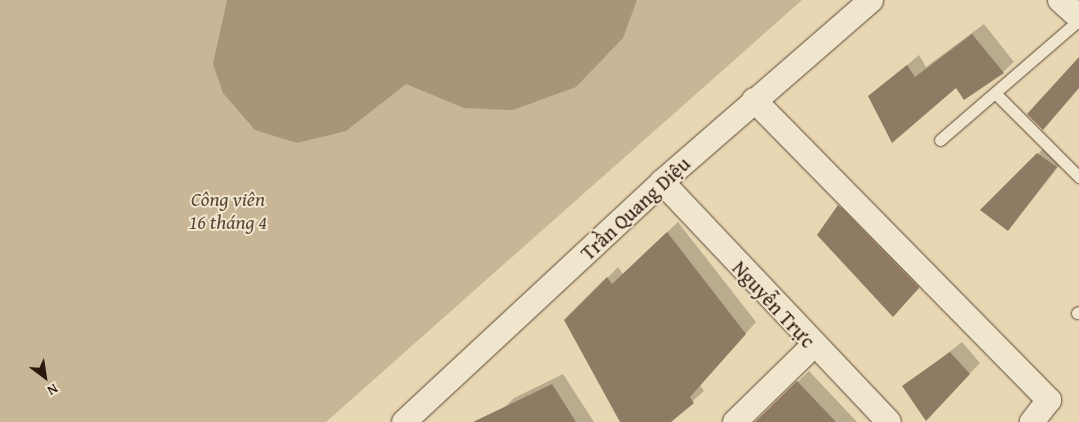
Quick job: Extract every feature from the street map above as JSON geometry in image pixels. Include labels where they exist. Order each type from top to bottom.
[{"type":"street","name":"Trần Quang Diệu","points":[[404,422],[662,182],[871,0]]},
{"type":"street","points":[[1060,0],[1079,19]]},
{"type":"street","points":[[754,100],[1048,400],[1032,422]]},
{"type":"street","name":"Nguyễn Trực","points":[[662,182],[813,346],[889,422]]},
{"type":"street","points":[[735,422],[813,346]]},
{"type":"lane","points":[[940,140],[1079,19]]},
{"type":"lane","points":[[994,93],[1079,177]]},
{"type":"green space","name":"Công viên 16 tháng 4","points":[[0,0],[802,0],[326,422],[0,422]]},
{"type":"shaded area","points":[[227,0],[637,0],[623,38],[576,87],[513,110],[464,108],[406,84],[346,131],[297,143],[255,130],[223,93],[213,64]]},
{"type":"building","points":[[972,34],[1004,73],[964,100],[956,88],[892,143],[868,96],[907,65],[915,77]]},
{"type":"building","points":[[1079,57],[1079,88],[1043,130],[1027,114]]},
{"type":"building","points":[[1037,153],[1057,167],[1008,231],[980,210]]},
{"type":"building","points":[[838,205],[919,288],[893,317],[817,235]]},
{"type":"building","points":[[667,232],[746,334],[690,397],[694,403],[671,422],[620,422],[564,320],[607,277],[612,284]]},
{"type":"building","points":[[950,352],[970,374],[926,421],[902,386]]},
{"type":"building","points":[[797,381],[836,422],[755,422]]},
{"type":"building","points":[[552,384],[576,422],[473,422]]}]
